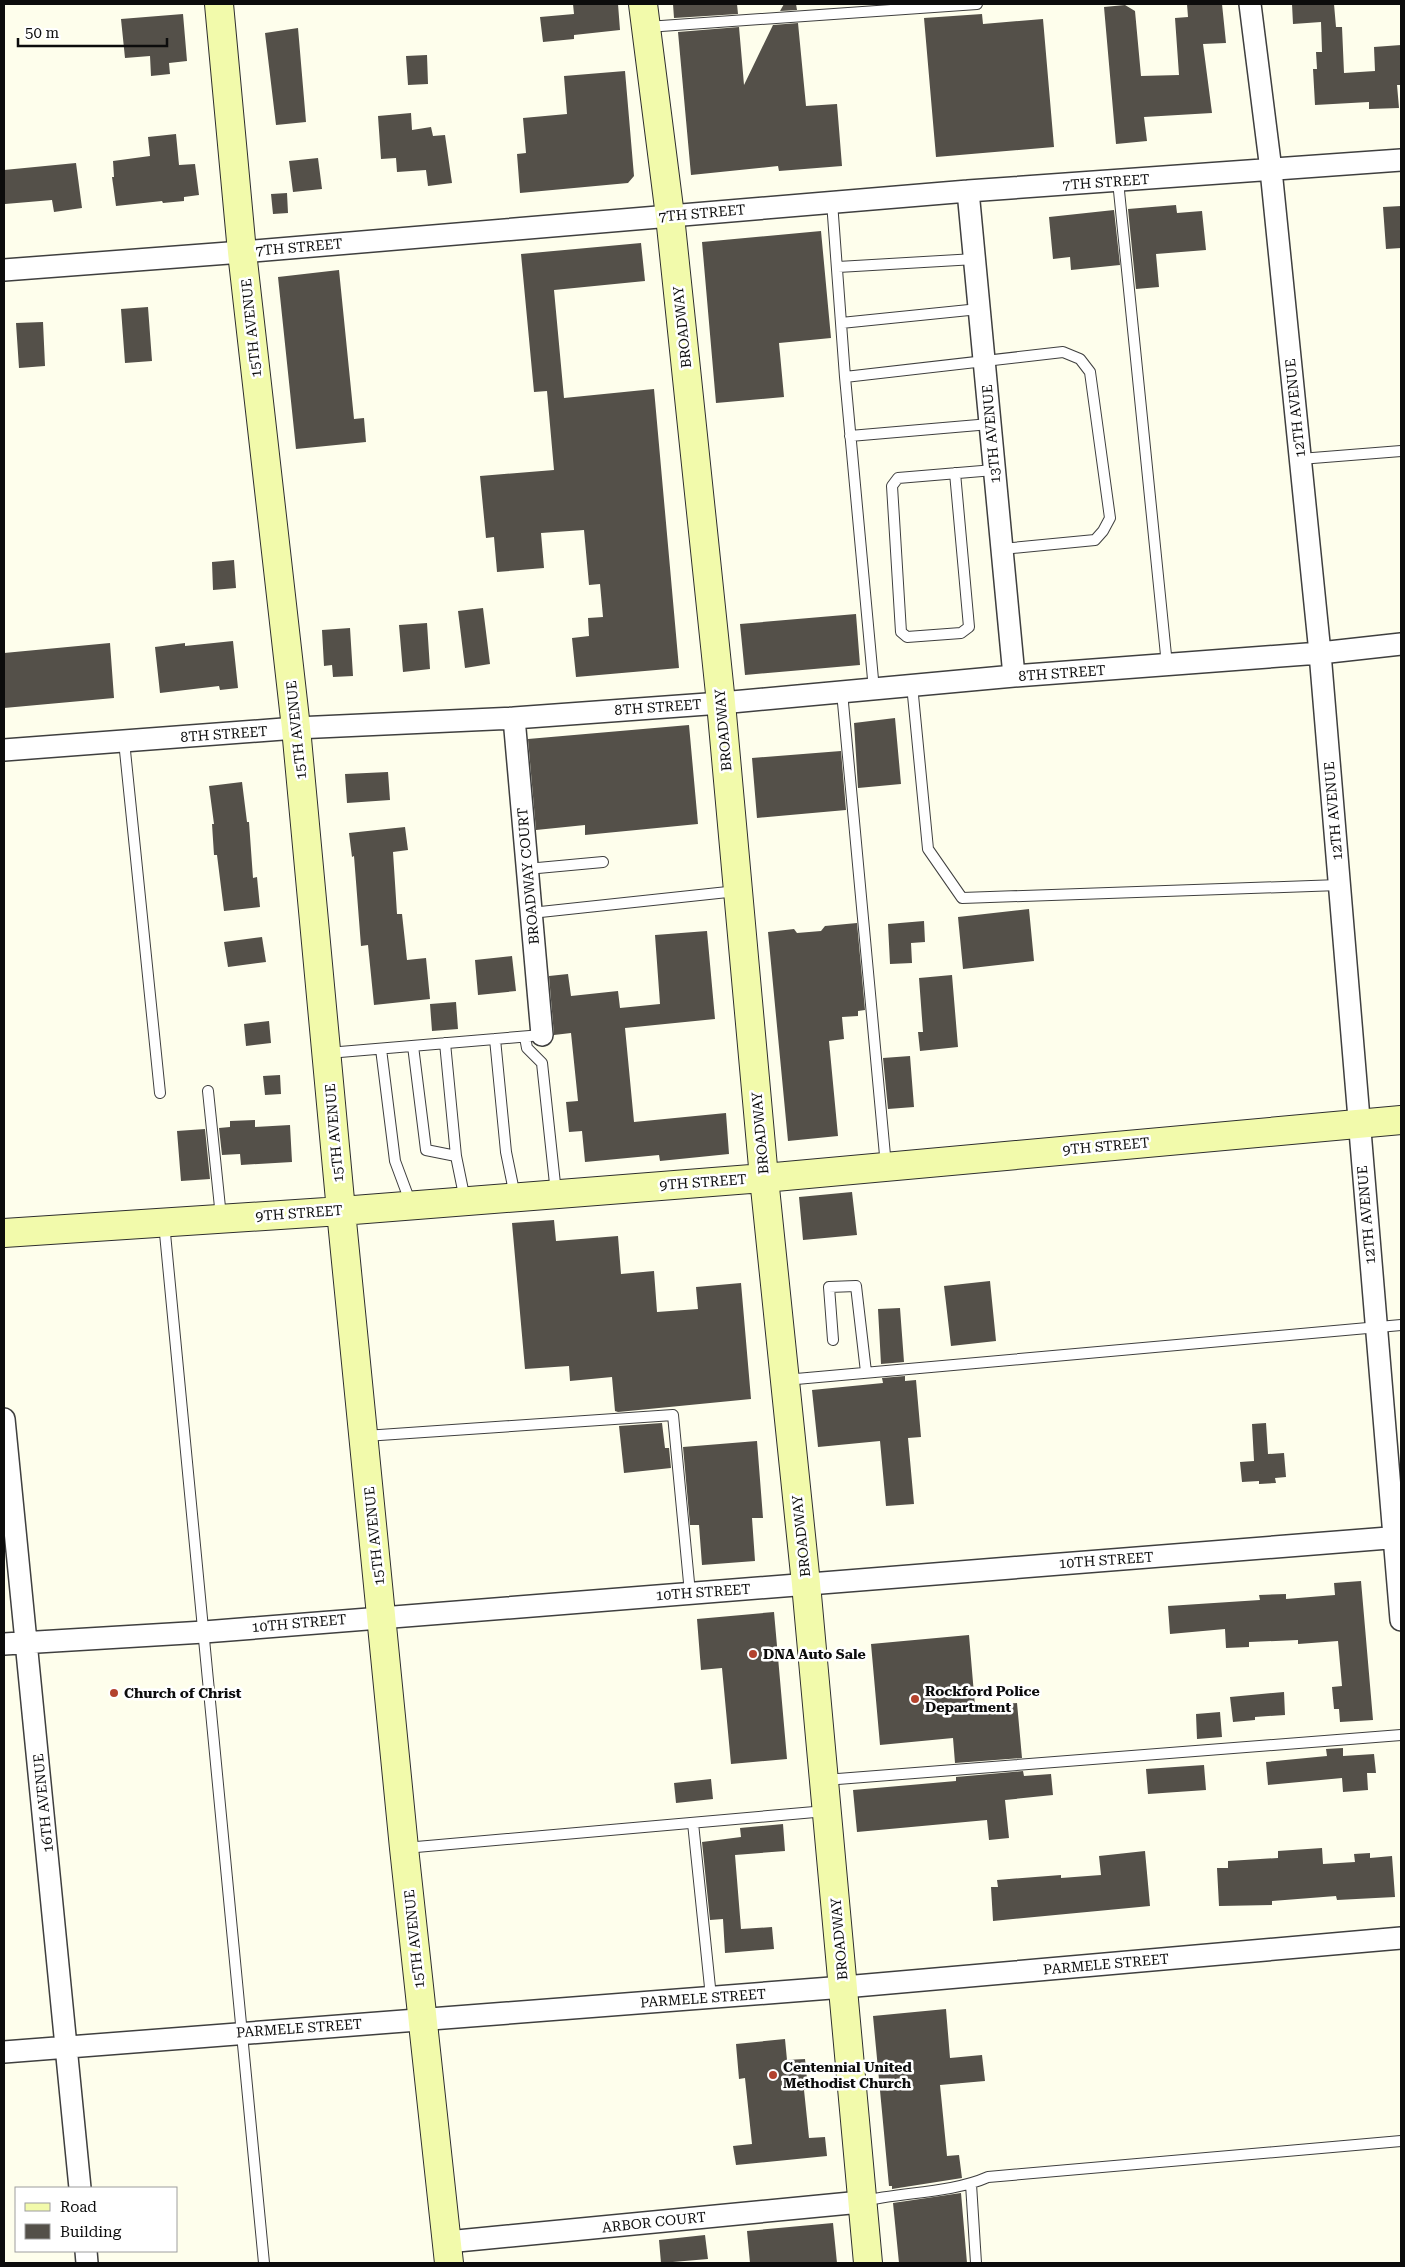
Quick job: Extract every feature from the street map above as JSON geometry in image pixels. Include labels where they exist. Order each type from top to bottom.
[{"type":"street","name":"15TH AVENUE","points":[[218,4],[242,252],[296,728],[341,1211],[404,1848],[448,2253]]},
{"type":"street","name":"12TH AVENUE","points":[[1250,4],[1271,170],[1320,653],[1358,1123],[1376,1327],[1398,1538],[1401,1620]]},
{"type":"street","name":"BROADWAY","points":[[644,15],[670,216],[721,703],[764,1178],[825,1780],[868,2263]]},
{"type":"street","name":"7TH STREET","points":[[4,270],[968,191],[1401,160]]},
{"type":"street","name":"13TH AVENUE","points":[[968,191],[1014,676]]},
{"type":"street","name":"8TH STREET","points":[[4,750],[296,728],[514,718],[721,703],[1014,676],[1320,653],[1401,644]]},
{"type":"street","name":"BROADWAY COURT","points":[[514,718],[531,914],[533,1036]]},
{"type":"street","name":"9TH STREET","points":[[4,1233],[341,1211],[764,1178],[1401,1120]]},
{"type":"street","name":"16TH AVENUE","points":[[4,1419],[80,2187]]},
{"type":"street","name":"10TH STREET","points":[[4,1644],[204,1632],[382,1616],[1398,1538]]},
{"type":"street","name":"PARMELE STREET","points":[[4,2052],[67,2045],[844,1987],[1401,1938]]},
{"type":"street","name":"ARBOR COURT","points":[[448,2253],[862,2202]]},
{"type":"lane","points":[[644,15],[976,4]]},
{"type":"lane","points":[[1118,181],[1167,665]]},
{"type":"lane","points":[[832,202],[850,436],[874,690]]},
{"type":"lane","points":[[838,267],[975,259]]},
{"type":"lane","points":[[841,323],[979,310]]},
{"type":"lane","points":[[845,377],[1063,352],[1080,359],[1090,372],[1110,518],[1103,531],[1095,540],[1002,549]]},
{"type":"lane","points":[[850,436],[990,424]]},
{"type":"lane","points":[[1300,459],[1401,451]]},
{"type":"lane","points":[[955,473],[969,627],[961,633],[908,637],[902,632],[892,486],[898,478],[955,473],[994,470]]},
{"type":"lane","points":[[912,685],[928,848],[962,898],[1339,885]]},
{"type":"lane","points":[[842,692],[886,1166]]},
{"type":"lane","points":[[124,741],[160,1093]]},
{"type":"lane","points":[[527,869],[603,862]]},
{"type":"lane","points":[[531,914],[738,891]]},
{"type":"lane","points":[[327,1054],[533,1036]]},
{"type":"lane","points":[[533,1036],[527,1048],[542,1063],[556,1194]]},
{"type":"lane","points":[[495,1039],[506,1152],[516,1197]]},
{"type":"lane","points":[[446,1043],[456,1156],[465,1201]]},
{"type":"lane","points":[[413,1046],[426,1150],[456,1156]]},
{"type":"lane","points":[[381,1049],[395,1161],[411,1205]]},
{"type":"lane","points":[[208,1091],[222,1218]]},
{"type":"lane","points":[[164,1222],[264,2263]]},
{"type":"lane","points":[[833,1340],[829,1287],[856,1286],[866,1372]]},
{"type":"lane","points":[[785,1380],[1401,1325]]},
{"type":"lane","points":[[364,1436],[673,1415],[690,1593]]},
{"type":"lane","points":[[825,1780],[1401,1735]]},
{"type":"lane","points":[[404,1848],[827,1811]]},
{"type":"lane","points":[[693,1823],[711,1997]]},
{"type":"lane","points":[[862,2202],[894,2195],[971,2184],[988,2177],[1401,2141]]},
{"type":"lane","points":[[971,2184],[976,2263]]},
{"type":"building","points":[[573,4],[618,4],[620,30],[574,35],[574,39],[543,42],[540,17],[574,14]]},
{"type":"building","points":[[673,4],[737,4],[738,14],[674,18]]},
{"type":"building","points":[[784,4],[796,4],[797,10],[780,11]]},
{"type":"building","points":[[1187,4],[1222,4],[1226,43],[1203,44],[1212,113],[1144,117],[1147,141],[1116,144],[1104,7],[1125,5],[1135,11],[1141,76],[1179,75],[1175,18],[1188,17]]},
{"type":"building","points":[[1292,4],[1334,4],[1336,27],[1342,27],[1344,73],[1375,71],[1374,47],[1401,45],[1401,85],[1397,85],[1399,108],[1369,109],[1369,102],[1315,105],[1313,69],[1317,69],[1316,52],[1322,52],[1321,22],[1293,24]]},
{"type":"building","points":[[183,14],[187,61],[169,63],[170,74],[151,76],[150,56],[125,58],[121,19]]},
{"type":"building","points":[[982,14],[983,24],[1043,19],[1054,147],[936,157],[924,18]]},
{"type":"building","points":[[798,23],[806,106],[837,104],[842,166],[779,171],[778,166],[691,175],[678,32],[739,27],[744,85],[773,25]]},
{"type":"building","points":[[298,28],[306,122],[276,125],[265,33]]},
{"type":"building","points":[[427,55],[428,84],[408,85],[406,56]]},
{"type":"building","points":[[625,71],[634,176],[628,183],[520,193],[517,154],[526,153],[523,118],[567,114],[564,76]]},
{"type":"building","points":[[411,113],[412,130],[431,127],[433,136],[445,135],[452,183],[428,186],[426,170],[397,172],[396,158],[381,159],[378,116]]},
{"type":"building","points":[[176,134],[179,165],[195,164],[199,195],[184,197],[184,201],[163,203],[162,201],[116,206],[112,177],[114,177],[113,161],[150,156],[148,137]]},
{"type":"building","points":[[318,158],[322,189],[293,192],[289,161]]},
{"type":"building","points":[[76,163],[82,208],[54,212],[52,200],[5,204],[4,170]]},
{"type":"building","points":[[287,193],[288,213],[273,214],[271,194]]},
{"type":"building","points":[[1176,205],[1177,213],[1202,211],[1206,250],[1156,254],[1159,287],[1136,289],[1128,209]]},
{"type":"building","points":[[1401,206],[1401,248],[1386,249],[1383,207]]},
{"type":"building","points":[[1114,210],[1120,265],[1071,270],[1070,257],[1053,259],[1049,217]]},
{"type":"building","points":[[821,231],[831,338],[779,343],[784,397],[716,403],[702,242]]},
{"type":"building","points":[[641,243],[645,281],[554,290],[564,398],[654,389],[679,668],[576,677],[572,638],[589,636],[588,618],[603,617],[600,584],[589,585],[584,530],[541,533],[544,568],[497,572],[494,537],[486,538],[480,476],[554,470],[547,391],[534,392],[521,254]]},
{"type":"building","points":[[339,270],[354,419],[364,418],[366,442],[296,449],[278,277]]},
{"type":"building","points":[[148,307],[152,361],[125,363],[121,309]]},
{"type":"building","points":[[43,322],[45,366],[19,368],[16,323]]},
{"type":"building","points":[[234,560],[236,588],[213,590],[212,562]]},
{"type":"building","points":[[483,608],[490,664],[465,668],[458,611]]},
{"type":"building","points":[[856,614],[860,665],[745,675],[740,624]]},
{"type":"building","points":[[427,623],[430,669],[403,672],[399,625]]},
{"type":"building","points":[[350,628],[353,676],[333,677],[332,665],[324,666],[322,630]]},
{"type":"building","points":[[233,641],[238,688],[220,690],[219,686],[160,693],[155,647],[185,643],[185,646]]},
{"type":"building","points":[[110,643],[114,698],[4,708],[4,653]]},
{"type":"building","points":[[895,718],[901,784],[858,788],[854,723]]},
{"type":"building","points":[[689,725],[698,824],[585,835],[585,825],[536,830],[528,739]]},
{"type":"building","points":[[841,751],[846,810],[757,818],[752,758]]},
{"type":"building","points":[[388,772],[390,800],[347,803],[345,774]]},
{"type":"building","points":[[242,782],[247,822],[249,822],[253,878],[257,877],[260,907],[224,911],[217,855],[214,855],[212,824],[214,824],[209,786]]},
{"type":"building","points":[[405,827],[408,850],[393,852],[397,914],[402,914],[407,960],[426,958],[430,999],[374,1005],[368,945],[361,946],[354,856],[352,857],[349,833]]},
{"type":"building","points":[[1029,909],[1034,961],[963,969],[958,917]]},
{"type":"building","points":[[924,921],[925,942],[911,943],[912,963],[890,964],[888,924]]},
{"type":"building","points":[[857,923],[865,1010],[858,1011],[858,1016],[842,1017],[844,1039],[829,1041],[838,1136],[788,1141],[768,932],[794,929],[797,933],[821,931],[825,926]]},
{"type":"building","points":[[707,931],[715,1019],[625,1028],[634,1122],[726,1113],[729,1154],[660,1161],[659,1155],[585,1162],[582,1131],[569,1132],[566,1102],[578,1101],[571,1033],[554,1035],[549,976],[568,974],[571,996],[618,991],[620,1008],[660,1004],[655,935]]},
{"type":"building","points":[[262,937],[266,962],[228,967],[224,942]]},
{"type":"building","points":[[512,956],[516,991],[478,995],[475,960]]},
{"type":"building","points":[[952,975],[958,1047],[920,1051],[918,1032],[923,1032],[919,978]]},
{"type":"building","points":[[456,1002],[458,1029],[432,1031],[430,1004]]},
{"type":"building","points":[[269,1021],[271,1043],[246,1046],[244,1024]]},
{"type":"building","points":[[910,1056],[914,1107],[888,1109],[883,1058]]},
{"type":"building","points":[[280,1075],[281,1094],[265,1095],[263,1076]]},
{"type":"building","points":[[255,1120],[255,1127],[290,1125],[292,1162],[241,1165],[240,1154],[222,1155],[219,1128],[230,1127],[230,1121]]},
{"type":"building","points":[[205,1129],[210,1179],[181,1181],[177,1131]]},
{"type":"building","points":[[852,1192],[857,1235],[803,1240],[799,1197]]},
{"type":"building","points":[[554,1220],[556,1241],[618,1236],[621,1274],[654,1271],[657,1312],[698,1309],[696,1287],[741,1283],[751,1399],[618,1412],[615,1411],[612,1377],[570,1381],[569,1366],[525,1369],[512,1223]]},
{"type":"building","points":[[990,1281],[996,1341],[951,1346],[944,1286]]},
{"type":"building","points":[[900,1308],[904,1362],[881,1364],[878,1309]]},
{"type":"building","points":[[905,1376],[905,1381],[916,1380],[921,1437],[908,1438],[914,1504],[886,1506],[880,1441],[818,1447],[812,1390],[883,1383],[882,1378]]},
{"type":"building","points":[[662,1423],[665,1448],[669,1448],[671,1468],[624,1473],[619,1426]]},
{"type":"building","points":[[1266,1423],[1268,1454],[1284,1453],[1286,1477],[1275,1478],[1276,1483],[1242,1482],[1240,1462],[1254,1461],[1252,1424]]},
{"type":"building","points":[[757,1441],[763,1518],[752,1518],[755,1561],[702,1565],[699,1525],[690,1525],[683,1447]]},
{"type":"building","points":[[1361,1581],[1373,1720],[1340,1722],[1339,1709],[1334,1709],[1332,1687],[1342,1686],[1338,1641],[1298,1644],[1298,1640],[1249,1642],[1249,1647],[1226,1648],[1225,1629],[1170,1634],[1168,1606],[1260,1600],[1259,1595],[1286,1594],[1286,1599],[1335,1595],[1334,1583]]},
{"type":"building","points":[[774,1612],[787,1759],[731,1764],[722,1668],[701,1670],[697,1619]]},
{"type":"building","name":"Rockford Police Department","points":[[969,1635],[975,1706],[1017,1703],[1022,1758],[955,1763],[953,1738],[880,1745],[871,1644]]},
{"type":"building","points":[[1284,1692],[1285,1715],[1255,1717],[1255,1720],[1233,1722],[1230,1697]]},
{"type":"building","points":[[1220,1712],[1222,1737],[1197,1739],[1196,1714]]},
{"type":"building","points":[[1343,1748],[1343,1756],[1374,1754],[1376,1773],[1367,1773],[1368,1790],[1343,1792],[1342,1778],[1268,1785],[1266,1762],[1327,1756],[1326,1749]]},
{"type":"building","points":[[1204,1765],[1206,1790],[1148,1794],[1146,1769]]},
{"type":"building","points":[[1023,1771],[1024,1776],[1051,1774],[1053,1795],[1005,1800],[1009,1838],[989,1840],[987,1820],[857,1832],[853,1790],[956,1781],[956,1777]]},
{"type":"building","points":[[711,1779],[713,1799],[676,1803],[674,1783]]},
{"type":"building","points":[[783,1824],[785,1851],[735,1855],[741,1929],[772,1927],[774,1949],[725,1953],[723,1919],[710,1920],[702,1842],[741,1837],[740,1828]]},
{"type":"building","points":[[1322,1848],[1323,1864],[1355,1862],[1354,1854],[1370,1853],[1370,1858],[1392,1856],[1395,1897],[1337,1900],[1336,1896],[1272,1901],[1272,1905],[1219,1906],[1217,1868],[1228,1868],[1228,1861],[1278,1858],[1278,1851]]},
{"type":"building","points":[[1145,1851],[1150,1906],[993,1921],[991,1887],[998,1887],[997,1880],[1061,1875],[1061,1878],[1101,1875],[1099,1856]]},
{"type":"building","points":[[946,2009],[950,2058],[982,2055],[985,2081],[940,2085],[947,2156],[959,2155],[962,2178],[892,2189],[892,2186],[889,2186],[873,2016]]},
{"type":"building","points":[[785,2039],[787,2060],[805,2059],[808,2089],[804,2090],[809,2138],[825,2137],[827,2156],[736,2165],[733,2146],[752,2144],[745,2078],[739,2079],[736,2044]]},
{"type":"building","points":[[961,2193],[967,2263],[899,2263],[893,2203]]},
{"type":"building","points":[[833,2223],[837,2263],[750,2263],[747,2231]]},
{"type":"building","points":[[705,2235],[708,2259],[661,2263],[659,2240]]},
{"type":"place","name":"DNA Auto Sale","points":[[753,1654]]},
{"type":"place","name":"Church of Christ","points":[[114,1693]]},
{"type":"place","name":"Rockford Police Department","points":[[915,1699]]},
{"type":"place","name":"Centennial United Methodist Church","points":[[773,2075]]}]
